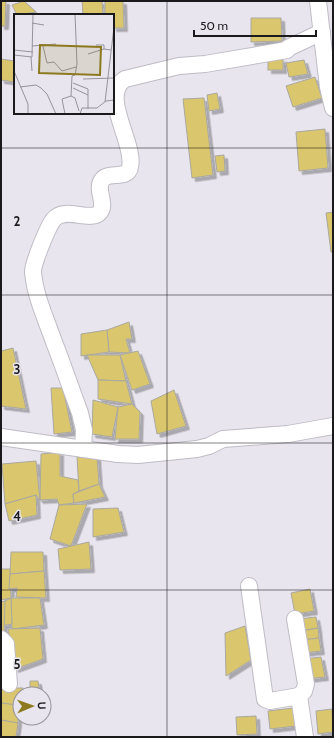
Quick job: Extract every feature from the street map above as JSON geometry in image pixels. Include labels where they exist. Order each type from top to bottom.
[{"type":"street","points":[[318,1],[328,87],[333,108]]},
{"type":"street","points":[[83,449],[84,430],[80,413],[38,298],[33,271],[50,225],[55,218],[61,214],[96,215],[100,212],[102,207],[100,184],[105,176],[124,174],[128,172],[130,168],[128,151],[115,99],[116,90],[119,83],[125,79],[179,66],[206,64],[287,50],[288,48],[322,32]]},
{"type":"street","points":[[1,437],[118,454],[138,455],[197,449],[209,446],[223,439],[288,434],[333,426]]},
{"type":"street","points":[[249,586],[265,699],[270,701],[299,696],[304,691],[306,684],[295,619]]},
{"type":"street","points":[[1,640],[6,644],[9,684]]},
{"type":"street","points":[[299,696],[305,737]]},
{"type":"building","points":[[1,1],[6,1],[5,26],[1,26]]},
{"type":"building","points":[[24,1],[36,12],[16,14],[12,5]]},
{"type":"building","points":[[82,1],[102,1],[103,14],[83,14]]},
{"type":"building","points":[[105,1],[123,1],[124,28],[114,28],[114,14],[105,14]]},
{"type":"building","points":[[251,18],[281,18],[282,41],[251,42]]},
{"type":"building","points":[[1,59],[14,61],[14,82],[1,80]]},
{"type":"building","points":[[268,59],[283,59],[283,70],[268,70]]},
{"type":"building","points":[[304,60],[308,74],[289,77],[286,63]]},
{"type":"building","points":[[315,77],[322,98],[293,107],[286,86]]},
{"type":"building","points":[[217,93],[220,109],[209,111],[207,95]]},
{"type":"building","points":[[204,98],[213,175],[192,178],[183,99]]},
{"type":"building","points":[[325,129],[328,168],[299,171],[296,132]]},
{"type":"building","points":[[224,155],[225,171],[217,172],[215,156]]},
{"type":"building","points":[[333,212],[333,252],[331,252],[326,213]]},
{"type":"building","points":[[129,322],[132,339],[126,339],[130,353],[109,352],[107,330]]},
{"type":"building","points":[[107,330],[109,352],[81,356],[81,334]]},
{"type":"building","points":[[13,348],[26,409],[1,406],[1,351]]},
{"type":"building","points":[[138,351],[150,384],[132,390],[120,355]]},
{"type":"building","points":[[87,355],[120,355],[126,381],[98,380]]},
{"type":"building","points":[[98,380],[126,381],[132,404],[98,399]]},
{"type":"building","points":[[51,388],[63,388],[72,432],[54,434]]},
{"type":"building","points":[[174,390],[186,426],[157,434],[151,401]]},
{"type":"building","points":[[93,400],[118,407],[112,437],[92,434]]},
{"type":"building","points":[[132,404],[140,412],[139,439],[115,439],[118,407]]},
{"type":"building","points":[[60,452],[60,476],[78,480],[79,491],[73,494],[74,503],[59,505],[57,499],[40,500],[41,454]]},
{"type":"building","points":[[97,456],[99,484],[79,491],[77,457]]},
{"type":"building","points":[[36,461],[40,500],[36,495],[5,504],[2,464]]},
{"type":"building","points":[[99,484],[105,497],[74,503],[73,494]]},
{"type":"building","points":[[36,495],[37,515],[9,521],[5,504]]},
{"type":"building","points":[[87,504],[71,546],[50,539],[59,505]]},
{"type":"building","points":[[118,508],[124,532],[93,537],[93,509]]},
{"type":"building","points":[[89,542],[91,569],[60,570],[58,549]]},
{"type":"building","points":[[11,552],[43,552],[44,571],[10,574]]},
{"type":"building","points":[[1,569],[10,569],[11,598],[1,600]]},
{"type":"building","points":[[44,571],[46,598],[16,597],[17,588],[9,589],[10,574]]},
{"type":"building","points":[[310,589],[314,611],[295,614],[291,593]]},
{"type":"building","points":[[11,598],[40,598],[44,625],[12,629]]},
{"type":"building","points":[[11,598],[12,624],[1,626],[1,610],[5,601]]},
{"type":"building","points":[[5,601],[4,635],[1,635],[1,602]]},
{"type":"building","points":[[316,617],[318,628],[301,631],[299,619]]},
{"type":"building","points":[[245,626],[251,660],[226,676],[225,633]]},
{"type":"building","points":[[40,628],[43,659],[15,669],[8,629]]},
{"type":"building","points":[[318,628],[319,638],[302,640],[301,631]]},
{"type":"building","points":[[319,638],[321,651],[303,653],[302,640]]},
{"type":"building","points":[[321,657],[325,677],[307,679],[304,659]]},
{"type":"building","points":[[30,681],[38,681],[39,686],[30,686]]},
{"type":"building","points":[[1,688],[12,688],[12,705],[1,703]]},
{"type":"building","points":[[1,703],[12,704],[12,722],[1,720]]},
{"type":"building","points":[[293,708],[296,726],[270,729],[268,711]]},
{"type":"building","points":[[332,709],[333,732],[318,734],[316,711]]},
{"type":"building","points":[[256,716],[257,734],[237,735],[236,717]]},
{"type":"building","points":[[1,720],[12,722],[12,726],[18,726],[16,737],[1,737]]}]
